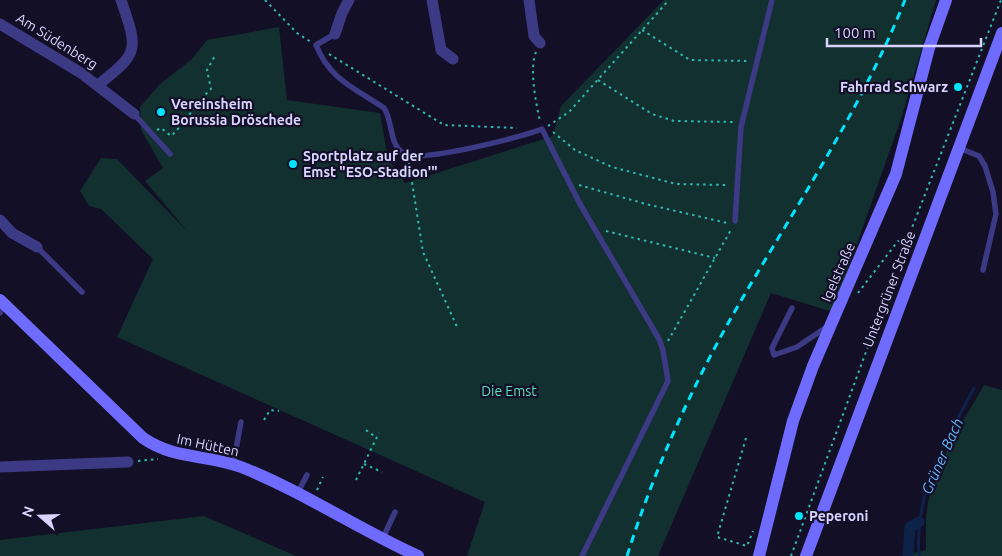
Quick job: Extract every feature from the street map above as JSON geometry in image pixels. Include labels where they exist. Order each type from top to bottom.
[{"type":"main road","name":"Igelstraße","points":[[758,556],[793,421],[831,324],[896,174],[929,48],[946,0]]},
{"type":"main road","name":"Untergrüner Straße","points":[[806,556],[1002,33]]},
{"type":"main road","name":"Im Hütten","points":[[1,306],[144,438],[170,453],[233,465],[298,494],[418,556]]},
{"type":"street","name":"Am Südenberg","points":[[98,85],[124,65],[133,46],[120,0]]},
{"type":"street","points":[[335,34],[342,12],[349,0]]},
{"type":"street","points":[[432,0],[441,50],[454,59]]},
{"type":"street","points":[[529,0],[534,36],[540,43]]},
{"type":"street","name":"Am Südenberg","points":[[0,24],[98,85],[134,114]]},
{"type":"street","points":[[0,220],[12,233],[37,247]]},
{"type":"street","points":[[0,467],[128,462]]},
{"type":"lane","points":[[735,221],[742,122],[772,0]]},
{"type":"lane","points":[[335,34],[316,45],[322,61],[336,78],[384,108],[389,115],[398,149],[408,156],[420,157],[474,147],[542,129],[593,228],[659,339],[664,350],[668,381],[582,556]]},
{"type":"lane","points":[[134,114],[170,154]]},
{"type":"lane","points":[[959,148],[979,156],[985,166],[994,192],[996,214],[984,270]]},
{"type":"lane","points":[[37,247],[82,292]]},
{"type":"lane","points":[[792,308],[772,348],[774,355],[797,347],[831,324]]},
{"type":"lane","points":[[233,465],[241,422]]},
{"type":"lane","points":[[298,494],[307,475]]},
{"type":"lane","points":[[383,538],[395,512]]},
{"type":"path","points":[[264,0],[297,33],[444,124],[524,128]]},
{"type":"path","points":[[542,129],[569,112],[669,0]]},
{"type":"path","points":[[791,556],[906,243],[1001,0]]},
{"type":"path","points":[[642,30],[690,60],[756,61]]},
{"type":"path","points":[[540,43],[533,58],[536,94],[542,129]]},
{"type":"path","points":[[151,134],[160,128],[170,136],[185,122],[194,105],[211,88],[207,70],[216,54]]},
{"type":"path","points":[[598,80],[652,114],[674,121],[742,122]]},
{"type":"path","points":[[542,129],[553,132],[575,150],[612,167],[676,184],[738,185]]},
{"type":"path","points":[[408,156],[423,252],[458,329]]},
{"type":"path","points":[[570,182],[646,204],[734,224],[664,350]]},
{"type":"path","points":[[593,228],[715,258]]},
{"type":"path","points":[[852,299],[872,277],[898,241],[921,246]]},
{"type":"path","points":[[264,420],[270,410],[279,410]]},
{"type":"path","points":[[366,430],[377,438]]},
{"type":"path","points":[[356,480],[379,433]]},
{"type":"path","points":[[746,438],[717,537],[747,546],[755,525],[766,527]]},
{"type":"path","points":[[128,462],[156,460],[170,453]]},
{"type":"path","points":[[364,464],[382,472]]},
{"type":"path","points":[[312,501],[322,477]]},
{"type":"green space","name":"Die Emst","points":[[664,0],[936,0],[902,116],[833,312],[771,293],[658,556],[467,556],[485,502],[117,337],[153,259],[101,209],[89,206],[80,191],[101,158],[117,159],[188,232],[145,181],[163,168],[141,130],[140,107],[160,84],[192,59],[207,40],[279,27],[287,100],[380,113],[388,159],[405,183],[553,136],[561,106]]},
{"type":"green space","points":[[984,385],[1002,390],[1002,556],[903,556],[926,550],[927,509],[937,472],[951,442]]},
{"type":"green space","points":[[204,516],[296,556],[0,556],[0,540]]},
{"type":"waterway","name":"Grüner Bach","points":[[919,556],[921,510],[927,489],[952,428],[974,388]]},
{"type":"waterway","points":[[908,556],[910,527],[919,522]]},
{"type":"railway","points":[[627,556],[648,494],[686,404],[731,318],[846,123],[887,42],[905,0]]},
{"type":"place","name":"Fahrrad Schwarz","points":[[958,87]]},
{"type":"place","name":"Vereinsheim Borussia Dröschede","points":[[161,112]]},
{"type":"place","name":"Sportplatz auf der Emst \"ESO-Stadion'\"","points":[[293,164]]},
{"type":"place","name":"Peperoni","points":[[799,516]]}]
